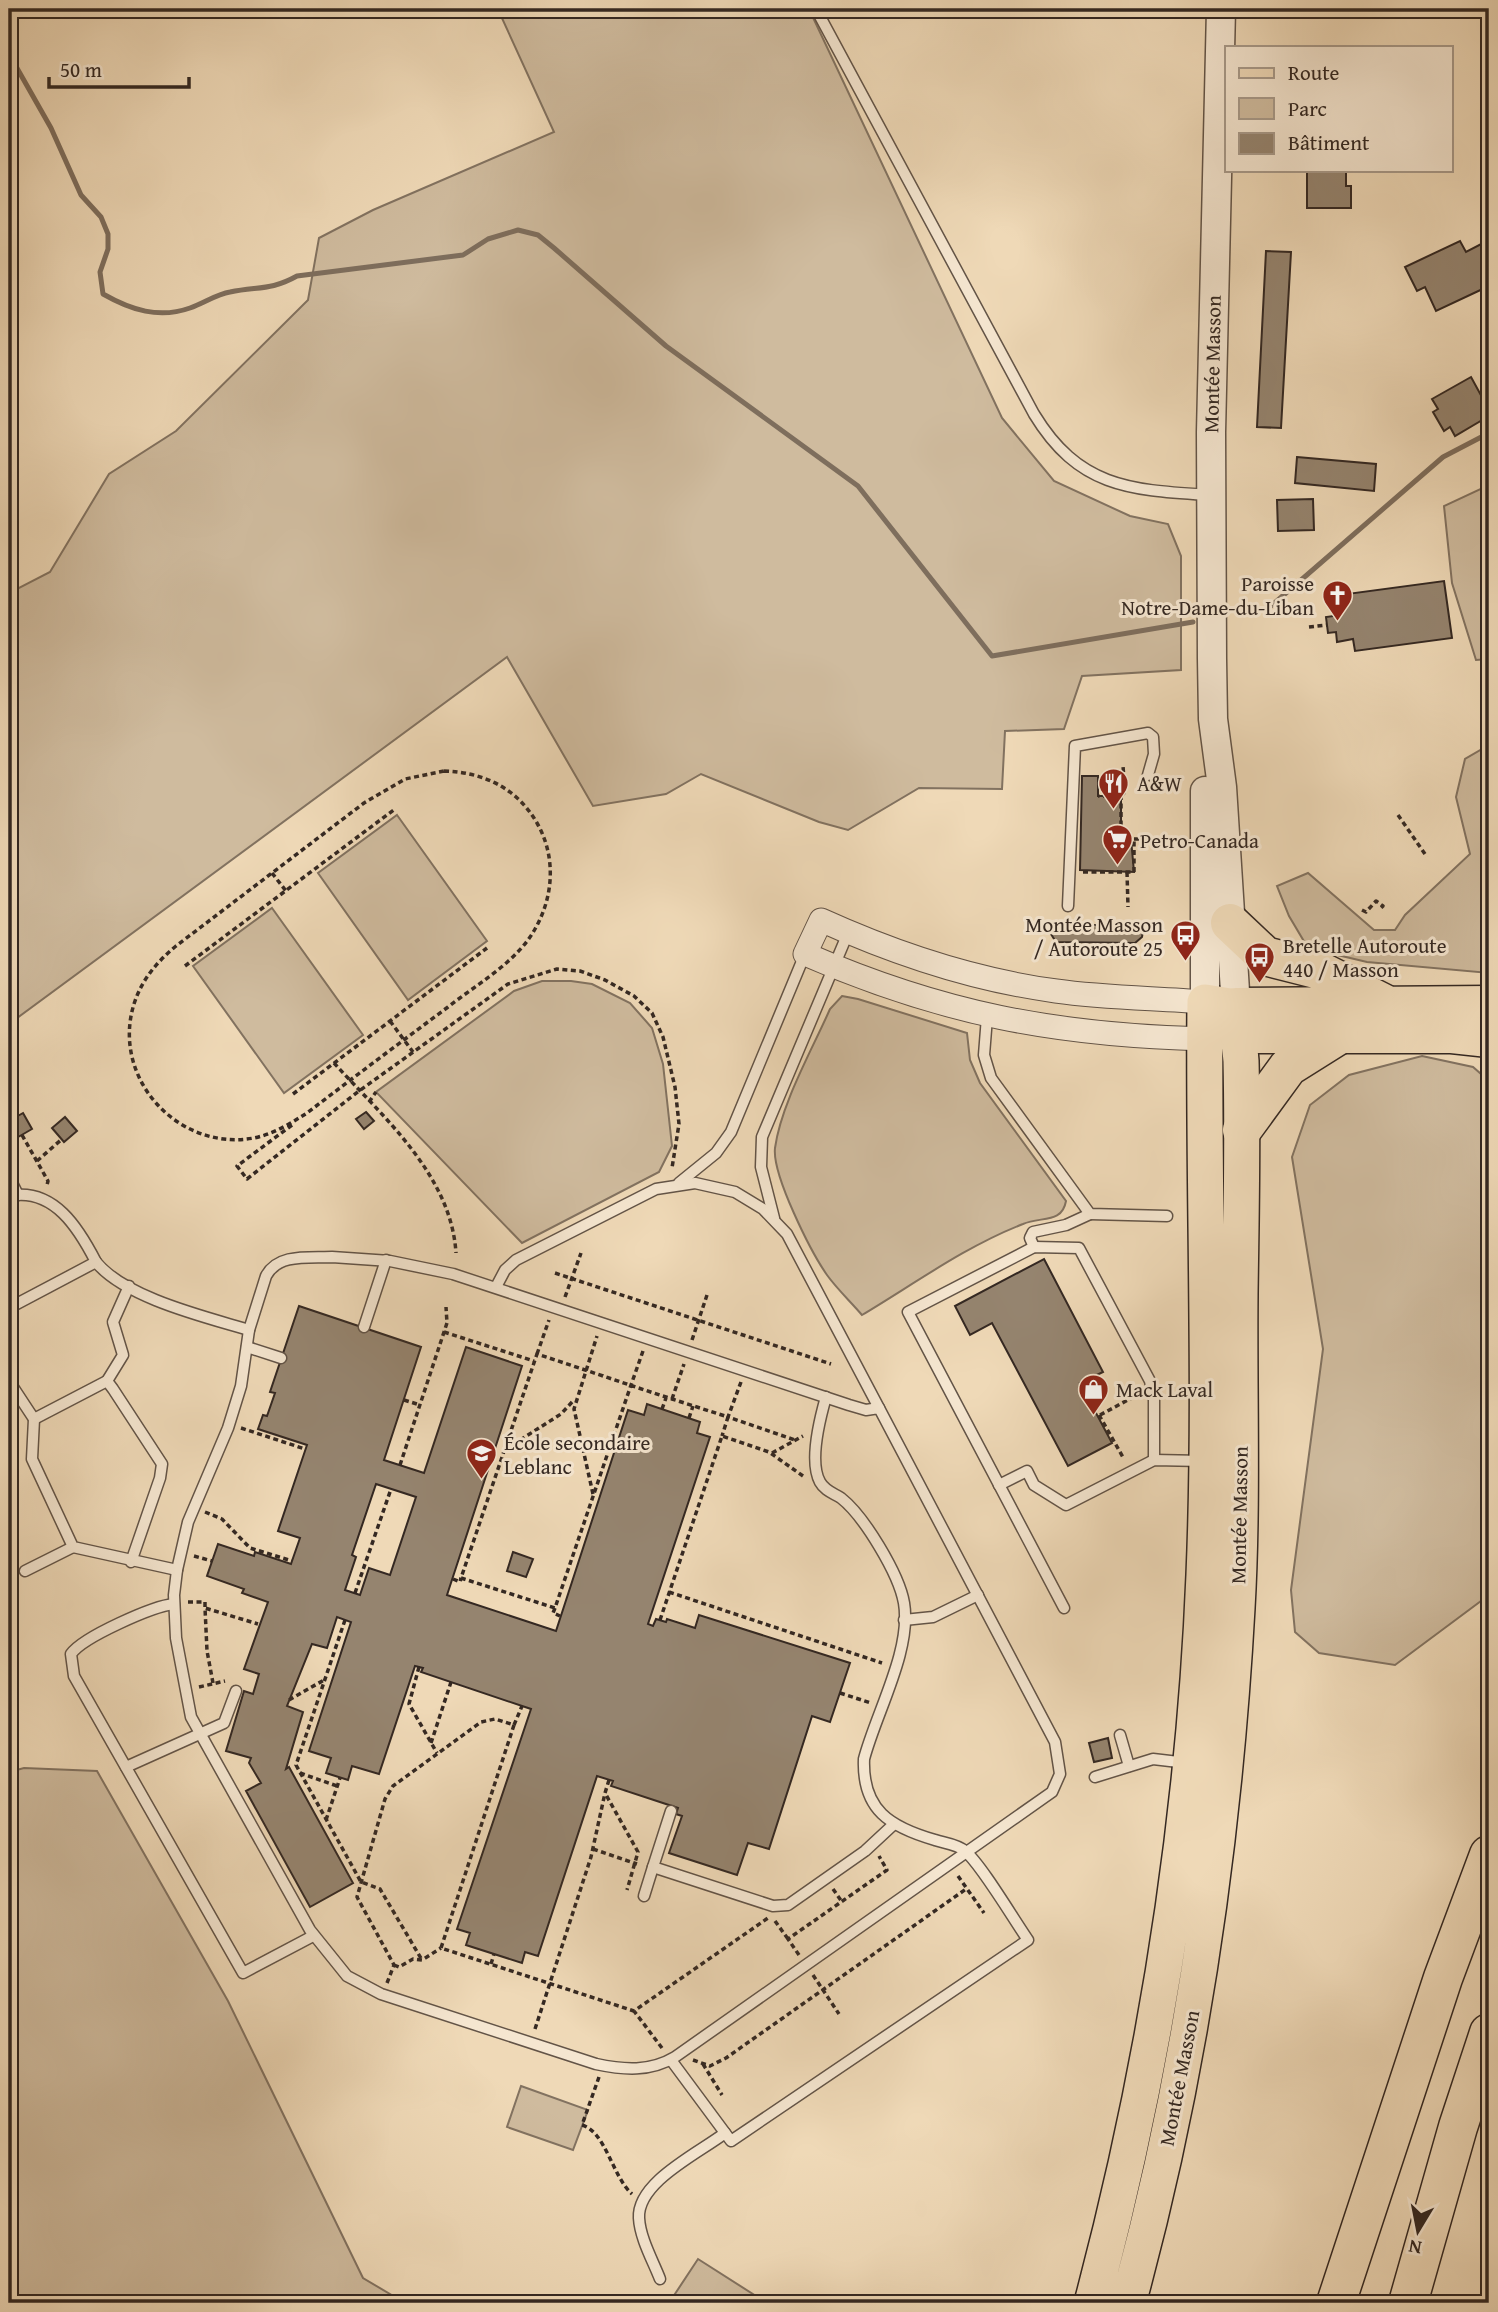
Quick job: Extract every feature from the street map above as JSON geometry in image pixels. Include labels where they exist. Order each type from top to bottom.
[{"type":"highway","points":[[1230,922],[1265,956],[1316,969],[1388,1006]]},
{"type":"highway","points":[[1221,1021],[1388,1006],[1489,1005]]},
{"type":"highway","points":[[1221,1021],[1341,1034],[1452,1034],[1489,1038]]},
{"type":"highway","points":[[1242,1130],[1288,1067],[1341,1034]]},
{"type":"highway","points":[[1336,2303],[1432,2010],[1487,1857]]},
{"type":"highway","points":[[1408,2303],[1454,2140],[1489,2033]]},
{"type":"main road","name":"Montée Masson","points":[[1128,2303],[1165,2153],[1192,2013],[1226,1766],[1239,1554],[1242,1130],[1221,1021]]},
{"type":"main road","name":"Montée Masson","points":[[1092,2303],[1147,2066],[1170,1928],[1190,1763],[1203,1586],[1221,1021]]},
{"type":"street","name":"Montée Masson","points":[[1221,9],[1210,495],[1213,719],[1222,788],[1230,922],[1221,1021]]},
{"type":"street","name":"Montée Masson","points":[[1213,719],[1205,787],[1221,1021]]},
{"type":"street","points":[[821,920],[848,933],[946,968],[1016,985],[1087,995],[1221,1021],[1085,1032],[986,1017],[917,997],[805,954],[821,920]]},
{"type":"lane","points":[[816,9],[1034,414],[1054,444],[1081,467],[1114,484],[1145,492],[1210,495]]},
{"type":"lane","points":[[1068,906],[1074,746],[1148,733],[1153,737],[1154,754],[1147,775]]},
{"type":"lane","points":[[848,933],[762,1137],[761,1167],[774,1218],[813,1280],[1055,1742],[1061,1764],[1057,1784],[1052,1792],[671,2060],[643,2068],[604,2065],[530,2043],[369,1989],[342,1971],[313,1936],[199,1732],[183,1683],[174,1604],[177,1570],[188,1522],[238,1396],[249,1330],[266,1276],[277,1263],[298,1258],[386,1260],[437,1270],[554,1306],[860,1409],[879,1408]]},
{"type":"lane","points":[[679,1183],[716,1153],[731,1132],[805,954]]},
{"type":"lane","points":[[986,1017],[984,1055],[991,1078],[1065,1175],[1090,1214]]},
{"type":"lane","points":[[9,1177],[13,1196],[52,1205],[70,1218],[96,1262],[129,1286],[249,1330]]},
{"type":"lane","points":[[496,1287],[505,1270],[516,1259],[643,1194],[679,1183],[701,1183],[735,1192],[774,1218]]},
{"type":"lane","points":[[1034,1247],[1030,1237],[1033,1232],[1066,1226],[1090,1214],[1167,1216]]},
{"type":"lane","points":[[1064,1608],[908,1312],[1034,1247],[1079,1248],[1150,1381],[1154,1401],[1154,1460]]},
{"type":"lane","points":[[364,1327],[386,1260]]},
{"type":"lane","points":[[9,1308],[96,1262]]},
{"type":"lane","points":[[34,1419],[107,1381],[123,1356],[113,1322],[129,1286]]},
{"type":"lane","points":[[247,1347],[281,1358]]},
{"type":"lane","points":[[107,1381],[162,1464],[160,1478],[131,1562]]},
{"type":"lane","points":[[10,1385],[34,1419],[32,1459],[73,1547]]},
{"type":"lane","points":[[671,2060],[731,2141],[1028,1940],[967,1852],[893,1825],[881,1815],[870,1797],[864,1768],[867,1748],[899,1653],[904,1620],[901,1591],[891,1567],[841,1499],[829,1492],[820,1482],[817,1433],[826,1397]]},
{"type":"lane","points":[[999,1485],[1027,1471],[1034,1485],[1066,1505],[1154,1460],[1206,1461]]},
{"type":"lane","points":[[25,1571],[73,1547],[131,1562],[177,1570]]},
{"type":"lane","points":[[904,1620],[933,1617],[978,1595]]},
{"type":"lane","points":[[174,1604],[156,1608],[88,1640],[72,1654],[74,1676],[243,1973],[313,1936]]},
{"type":"lane","points":[[126,1767],[224,1723],[236,1691]]},
{"type":"lane","points":[[1120,1735],[1129,1766]]},
{"type":"lane","points":[[1095,1777],[1153,1759],[1190,1763]]},
{"type":"lane","points":[[643,1896],[671,1811]]},
{"type":"lane","points":[[653,1867],[762,1903],[783,1906],[864,1851],[893,1825]]},
{"type":"lane","points":[[660,2279],[641,2227],[641,2203],[654,2183],[725,2133]]},
{"type":"path","points":[[1309,627],[1327,625]]},
{"type":"path","points":[[1123,766],[1125,792],[1121,796],[1121,839],[1154,839]]},
{"type":"path","points":[[307,1113],[282,1128],[254,1138],[226,1139],[202,1134],[174,1121],[155,1103],[136,1073],[130,1049],[130,1025],[135,1000],[154,967],[176,946],[364,803],[405,779],[431,771],[469,773],[496,782],[517,797],[533,816],[545,838],[551,866],[549,895],[535,931],[497,969],[404,1040],[237,1166],[247,1180],[359,1091],[508,984],[540,972],[569,969],[606,979],[644,1003],[663,1037],[676,1087],[679,1124],[673,1168]]},
{"type":"path","points":[[1098,796],[1121,796]]},
{"type":"path","points":[[185,966],[271,906],[286,891],[395,809]]},
{"type":"path","points":[[1398,815],[1427,857]]},
{"type":"path","points":[[1076,872],[1133,872],[1134,839]]},
{"type":"path","points":[[1127,872],[1128,907]]},
{"type":"path","points":[[272,873],[286,891]]},
{"type":"path","points":[[1362,910],[1366,912],[1376,901],[1383,906],[1379,910]]},
{"type":"path","points":[[293,1094],[364,1037],[390,1021],[487,948]]},
{"type":"path","points":[[408,1000],[412,1005]]},
{"type":"path","points":[[390,1021],[413,1052]]},
{"type":"path","points":[[334,1063],[438,1186],[450,1218],[456,1253]]},
{"type":"path","points":[[369,1102],[376,1092]]},
{"type":"path","points":[[22,1135],[48,1181]]},
{"type":"path","points":[[37,1161],[62,1139]]},
{"type":"path","points":[[568,1289],[581,1253]]},
{"type":"path","points":[[555,1273],[831,1364]]},
{"type":"path","points":[[695,1331],[707,1295]]},
{"type":"path","points":[[453,1579],[460,1581],[554,1306]]},
{"type":"path","points":[[400,1465],[447,1323],[446,1307]]},
{"type":"path","points":[[593,1496],[574,1409],[575,1398],[602,1323]]},
{"type":"path","points":[[444,1332],[534,1361]]},
{"type":"path","points":[[560,1616],[553,1613],[647,1338]]},
{"type":"path","points":[[494,1357],[497,1349]]},
{"type":"path","points":[[537,1354],[795,1440]]},
{"type":"path","points":[[660,1620],[746,1370]]},
{"type":"path","points":[[1131,1472],[1098,1415],[1144,1392]]},
{"type":"path","points":[[662,1409],[666,1397]]},
{"type":"path","points":[[504,1450],[561,1414],[575,1398]]},
{"type":"path","points":[[404,1400],[420,1405]]},
{"type":"path","points":[[689,1418],[693,1406]]},
{"type":"path","points":[[257,1433],[305,1450]]},
{"type":"path","points":[[772,1453],[804,1435]]},
{"type":"path","points":[[722,1436],[772,1453],[805,1478]]},
{"type":"path","points":[[355,1593],[391,1489]]},
{"type":"path","points":[[200,1525],[205,1512],[222,1519],[250,1548],[292,1561]]},
{"type":"path","points":[[189,1568],[192,1554],[212,1561]]},
{"type":"path","points":[[461,1578],[555,1608]]},
{"type":"path","points":[[669,1592],[882,1662],[885,1654]]},
{"type":"path","points":[[186,1594],[186,1602],[205,1602],[207,1658],[213,1683]]},
{"type":"path","points":[[205,1608],[258,1624]]},
{"type":"path","points":[[345,1620],[296,1765],[361,1882],[380,1889],[422,1960]]},
{"type":"path","points":[[419,1667],[409,1704],[437,1752]]},
{"type":"path","points":[[289,1700],[324,1680]]},
{"type":"path","points":[[431,1743],[451,1682]]},
{"type":"path","points":[[840,1692],[869,1703]]},
{"type":"path","points":[[514,1725],[495,1719],[481,1721],[389,1791],[357,1897],[394,1965],[399,1967],[412,1959],[422,1960],[441,1948],[522,1706]]},
{"type":"path","points":[[300,1773],[337,1786]]},
{"type":"path","points":[[326,1820],[340,1778]]},
{"type":"path","points":[[530,2043],[593,1849],[609,1780]]},
{"type":"path","points":[[605,1793],[639,1852],[627,1890]]},
{"type":"path","points":[[593,1849],[635,1864]]},
{"type":"path","points":[[788,1939],[887,1870],[880,1860],[880,1853]]},
{"type":"path","points":[[956,1875],[984,1913]]},
{"type":"path","points":[[691,2059],[710,2066],[726,2057],[967,1889]]},
{"type":"path","points":[[634,2011],[769,1918],[792,1946]]},
{"type":"path","points":[[441,1948],[634,2011],[663,2049]]},
{"type":"path","points":[[491,1964],[494,1954]]},
{"type":"path","points":[[388,1983],[394,1965]]},
{"type":"path","points":[[812,1973],[839,2014]]},
{"type":"path","points":[[703,2064],[722,2095]]},
{"type":"path","points":[[604,2065],[582,2124],[595,2131],[614,2170],[628,2191],[641,2203]]},
{"type":"green space","points":[[518,9],[809,9],[1002,418],[1054,481],[1130,516],[1168,524],[1181,556],[1181,670],[1082,676],[1064,729],[1005,731],[1002,789],[919,788],[848,830],[819,822],[701,774],[666,794],[593,806],[507,657],[9,1024],[9,593],[50,572],[109,474],[176,431],[308,300],[319,238],[373,210],[554,132],[501,16]]},
{"type":"green space","points":[[1489,485],[1489,659],[1476,660],[1452,583],[1444,506]]},
{"type":"green space","points":[[1489,745],[1489,973],[1367,962],[1308,948],[1289,916],[1277,886],[1308,873],[1374,930],[1395,930],[1405,915],[1470,854],[1456,797],[1465,759]]},
{"type":"green space","points":[[397,815],[487,941],[408,1000],[318,873]]},
{"type":"green space","points":[[272,908],[363,1035],[284,1093],[193,966]]},
{"type":"green space","points":[[542,981],[592,984],[630,1003],[652,1028],[663,1064],[672,1146],[659,1172],[522,1243],[376,1092],[514,991]]},
{"type":"green space","points":[[842,996],[967,1033],[970,1060],[980,1083],[1066,1201],[1064,1208],[1055,1216],[1023,1224],[981,1243],[862,1315],[831,1280],[812,1249],[786,1194],[775,1148],[790,1095],[830,1009]]},
{"type":"green space","points":[[1422,1056],[1473,1067],[1489,1081],[1489,1595],[1395,1665],[1319,1653],[1295,1632],[1291,1590],[1323,1349],[1292,1157],[1310,1105],[1349,1075]]},
{"type":"green space","points":[[24,1768],[97,1771],[228,2001],[363,2278],[405,2303],[9,2303],[9,1772]]},
{"type":"green space","points":[[521,2086],[588,2110],[573,2150],[507,2127]]},
{"type":"green space","points":[[698,2259],[767,2303],[669,2303]]},
{"type":"building","points":[[1307,172],[1346,172],[1346,186],[1351,186],[1351,208],[1307,208]]},
{"type":"building","points":[[1489,240],[1489,286],[1436,311],[1425,287],[1417,291],[1405,267],[1460,241],[1466,252]]},
{"type":"building","points":[[1266,251],[1291,252],[1281,428],[1257,427]]},
{"type":"building","points":[[1471,377],[1489,410],[1489,416],[1455,436],[1450,427],[1444,431],[1433,412],[1438,409],[1432,399]]},
{"type":"building","points":[[1297,457],[1376,464],[1374,491],[1295,483]]},
{"type":"building","points":[[1313,499],[1314,530],[1278,531],[1277,500]]},
{"type":"building","points":[[1444,581],[1452,638],[1355,651],[1353,639],[1337,642],[1336,632],[1328,633],[1326,617],[1334,616],[1332,607],[1348,605],[1347,594]]},
{"type":"building","points":[[1082,776],[1098,776],[1098,796],[1121,796],[1121,839],[1131,839],[1134,872],[1080,870]]},
{"type":"building","points":[[1056,924],[1134,926],[1143,931],[1142,937],[1135,943],[1056,942],[1049,931]]},
{"type":"building","points":[[366,1112],[374,1121],[364,1129],[356,1119]]},
{"type":"building","points":[[23,1113],[32,1129],[13,1140],[9,1133],[9,1121]]},
{"type":"building","points":[[65,1117],[77,1131],[64,1142],[52,1128]]},
{"type":"building","points":[[1044,1259],[1103,1372],[1080,1383],[1112,1443],[1068,1466],[992,1323],[970,1335],[955,1306]]},
{"type":"building","points":[[299,1306],[421,1347],[384,1460],[424,1473],[466,1347],[522,1366],[447,1595],[556,1631],[628,1410],[644,1415],[647,1404],[700,1422],[697,1433],[710,1437],[648,1624],[653,1626],[656,1619],[666,1622],[667,1619],[695,1628],[699,1615],[850,1663],[830,1722],[812,1716],[769,1849],[748,1843],[737,1875],[669,1853],[682,1816],[676,1814],[678,1808],[611,1786],[613,1781],[597,1776],[538,1956],[525,1952],[522,1963],[466,1945],[470,1933],[457,1929],[531,1709],[421,1672],[423,1668],[415,1666],[379,1774],[352,1766],[348,1780],[326,1773],[331,1758],[309,1751],[351,1622],[337,1617],[327,1648],[312,1644],[287,1706],[303,1712],[286,1769],[289,1767],[353,1883],[310,1907],[246,1791],[261,1783],[249,1763],[251,1758],[226,1751],[244,1691],[253,1694],[259,1674],[244,1669],[268,1602],[242,1593],[244,1589],[207,1576],[218,1544],[291,1564],[300,1538],[278,1531],[307,1445],[258,1429],[263,1415],[267,1416],[275,1393],[270,1392]],"holes":[[[376,1484],[416,1497],[390,1575],[369,1568],[360,1595],[345,1590],[356,1557],[352,1555]]]},
{"type":"building","points":[[513,1552],[533,1559],[526,1577],[507,1571]]},
{"type":"building","points":[[1108,1738],[1112,1758],[1094,1762],[1089,1743]]},
{"type":"waterway","points":[[9,54],[51,128],[81,195],[101,217],[108,234],[108,249],[100,272],[103,294],[114,300],[145,311],[167,313],[190,308],[225,293],[271,286],[297,276],[463,255],[488,239],[518,230],[538,235],[666,346],[858,486],[992,656],[1193,622]]},
{"type":"waterway","points":[[1250,614],[1271,606],[1443,457],[1489,433]]},
{"type":"place","name":"Paroisse Notre-Dame-du-Liban","points":[[1337,622]]},
{"type":"place","name":"A&W","points":[[1114,810]]},
{"type":"place","name":"Petro-Canada","points":[[1117,867]]},
{"type":"place","name":"Montée Masson / Autoroute 25","points":[[1186,963]]},
{"type":"place","name":"Bretelle Autoroute 440 / Masson","points":[[1260,984]]},
{"type":"place","name":"Mack Laval","points":[[1093,1416]]},
{"type":"place","name":"École secondaire Leblanc","points":[[481,1481]]}]
